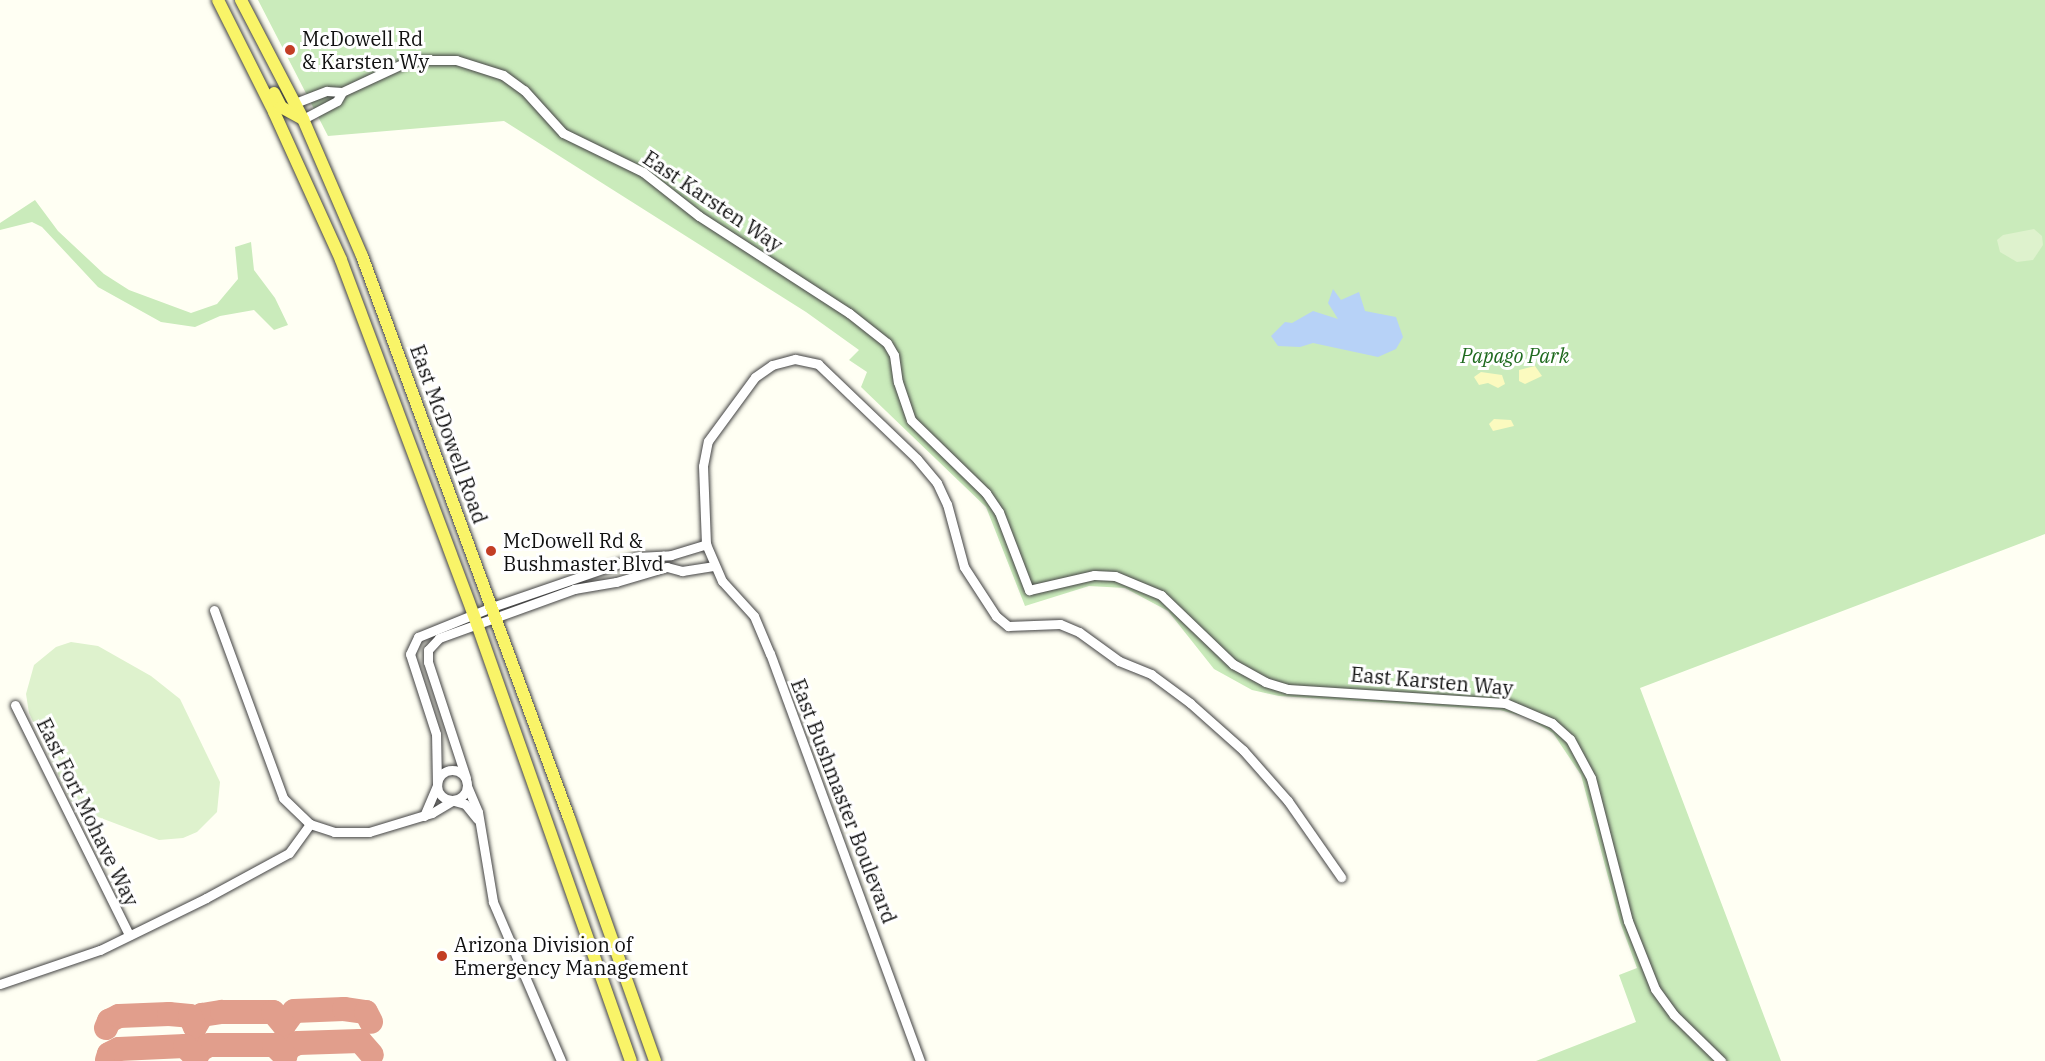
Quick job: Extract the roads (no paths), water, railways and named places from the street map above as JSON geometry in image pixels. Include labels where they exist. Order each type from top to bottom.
[{"type":"main road","name":"East McDowell Road","points":[[241,0],[303,119],[362,256],[494,612],[655,1061]]},
{"type":"main road","name":"East McDowell Road","points":[[220,3],[326,223],[475,619],[631,1061]]},
{"type":"main road","points":[[220,3],[232,12],[281,107],[303,119]]},
{"type":"street","name":"East Karsten Way","points":[[295,103],[327,91],[342,92],[420,60],[456,60],[503,75],[524,90],[563,133],[643,172],[707,222],[872,330],[894,355],[898,382],[911,420],[986,493],[1006,531],[1029,590],[1094,575],[1124,578],[1161,596],[1233,664],[1265,682],[1288,689],[1505,703],[1552,723],[1570,739],[1591,778],[1628,921],[1654,989],[1674,1016],[1721,1061]]},
{"type":"street","name":"East Karsten Way","points":[[303,119],[337,101],[342,92]]},
{"type":"street","points":[[477,819],[465,804],[452,801],[440,794],[437,784],[436,734],[410,654],[413,643],[424,633],[475,619],[637,557],[671,555],[706,544],[704,458],[720,421],[755,377],[772,365],[795,359],[818,364],[937,483],[947,504],[964,567],[996,616],[1008,626],[1060,624],[1079,632],[1119,661],[1151,674],[1190,702],[1243,750],[1288,801],[1341,877]]},
{"type":"street","name":"East Bushmaster Boulevard","points":[[706,544],[722,581],[754,616],[920,1061]]},
{"type":"street","points":[[494,612],[574,589],[616,582],[651,570],[703,570],[715,566]]},
{"type":"street","points":[[214,610],[279,789],[284,798],[310,824],[347,834],[424,816],[461,798],[466,782]]},
{"type":"street","points":[[475,619],[439,638],[428,650],[432,677],[477,819],[493,902],[561,1061]]},
{"type":"street","name":"East Fort Mohave Way","points":[[15,705],[129,935]]},
{"type":"street","points":[[424,816],[437,784],[449,770],[459,772],[466,782]]},
{"type":"street","points":[[0,984],[100,950],[289,853],[310,824]]},
{"type":"water","points":[[1333,289],[1341,300],[1359,292],[1365,311],[1396,317],[1403,337],[1396,349],[1378,357],[1313,343],[1300,347],[1278,346],[1271,336],[1285,322],[1292,323],[1313,311],[1338,319],[1328,303]]},
{"type":"place","name":"McDowell Rd & Karsten Wy","points":[[290,50]]},
{"type":"place","name":"McDowell Rd & Bushmaster Blvd","points":[[491,551]]},
{"type":"place","name":"Arizona Division of Emergency Management","points":[[442,956]]},
{"type":"park label","name":"Papago Park","points":[[1515,355]]}]
